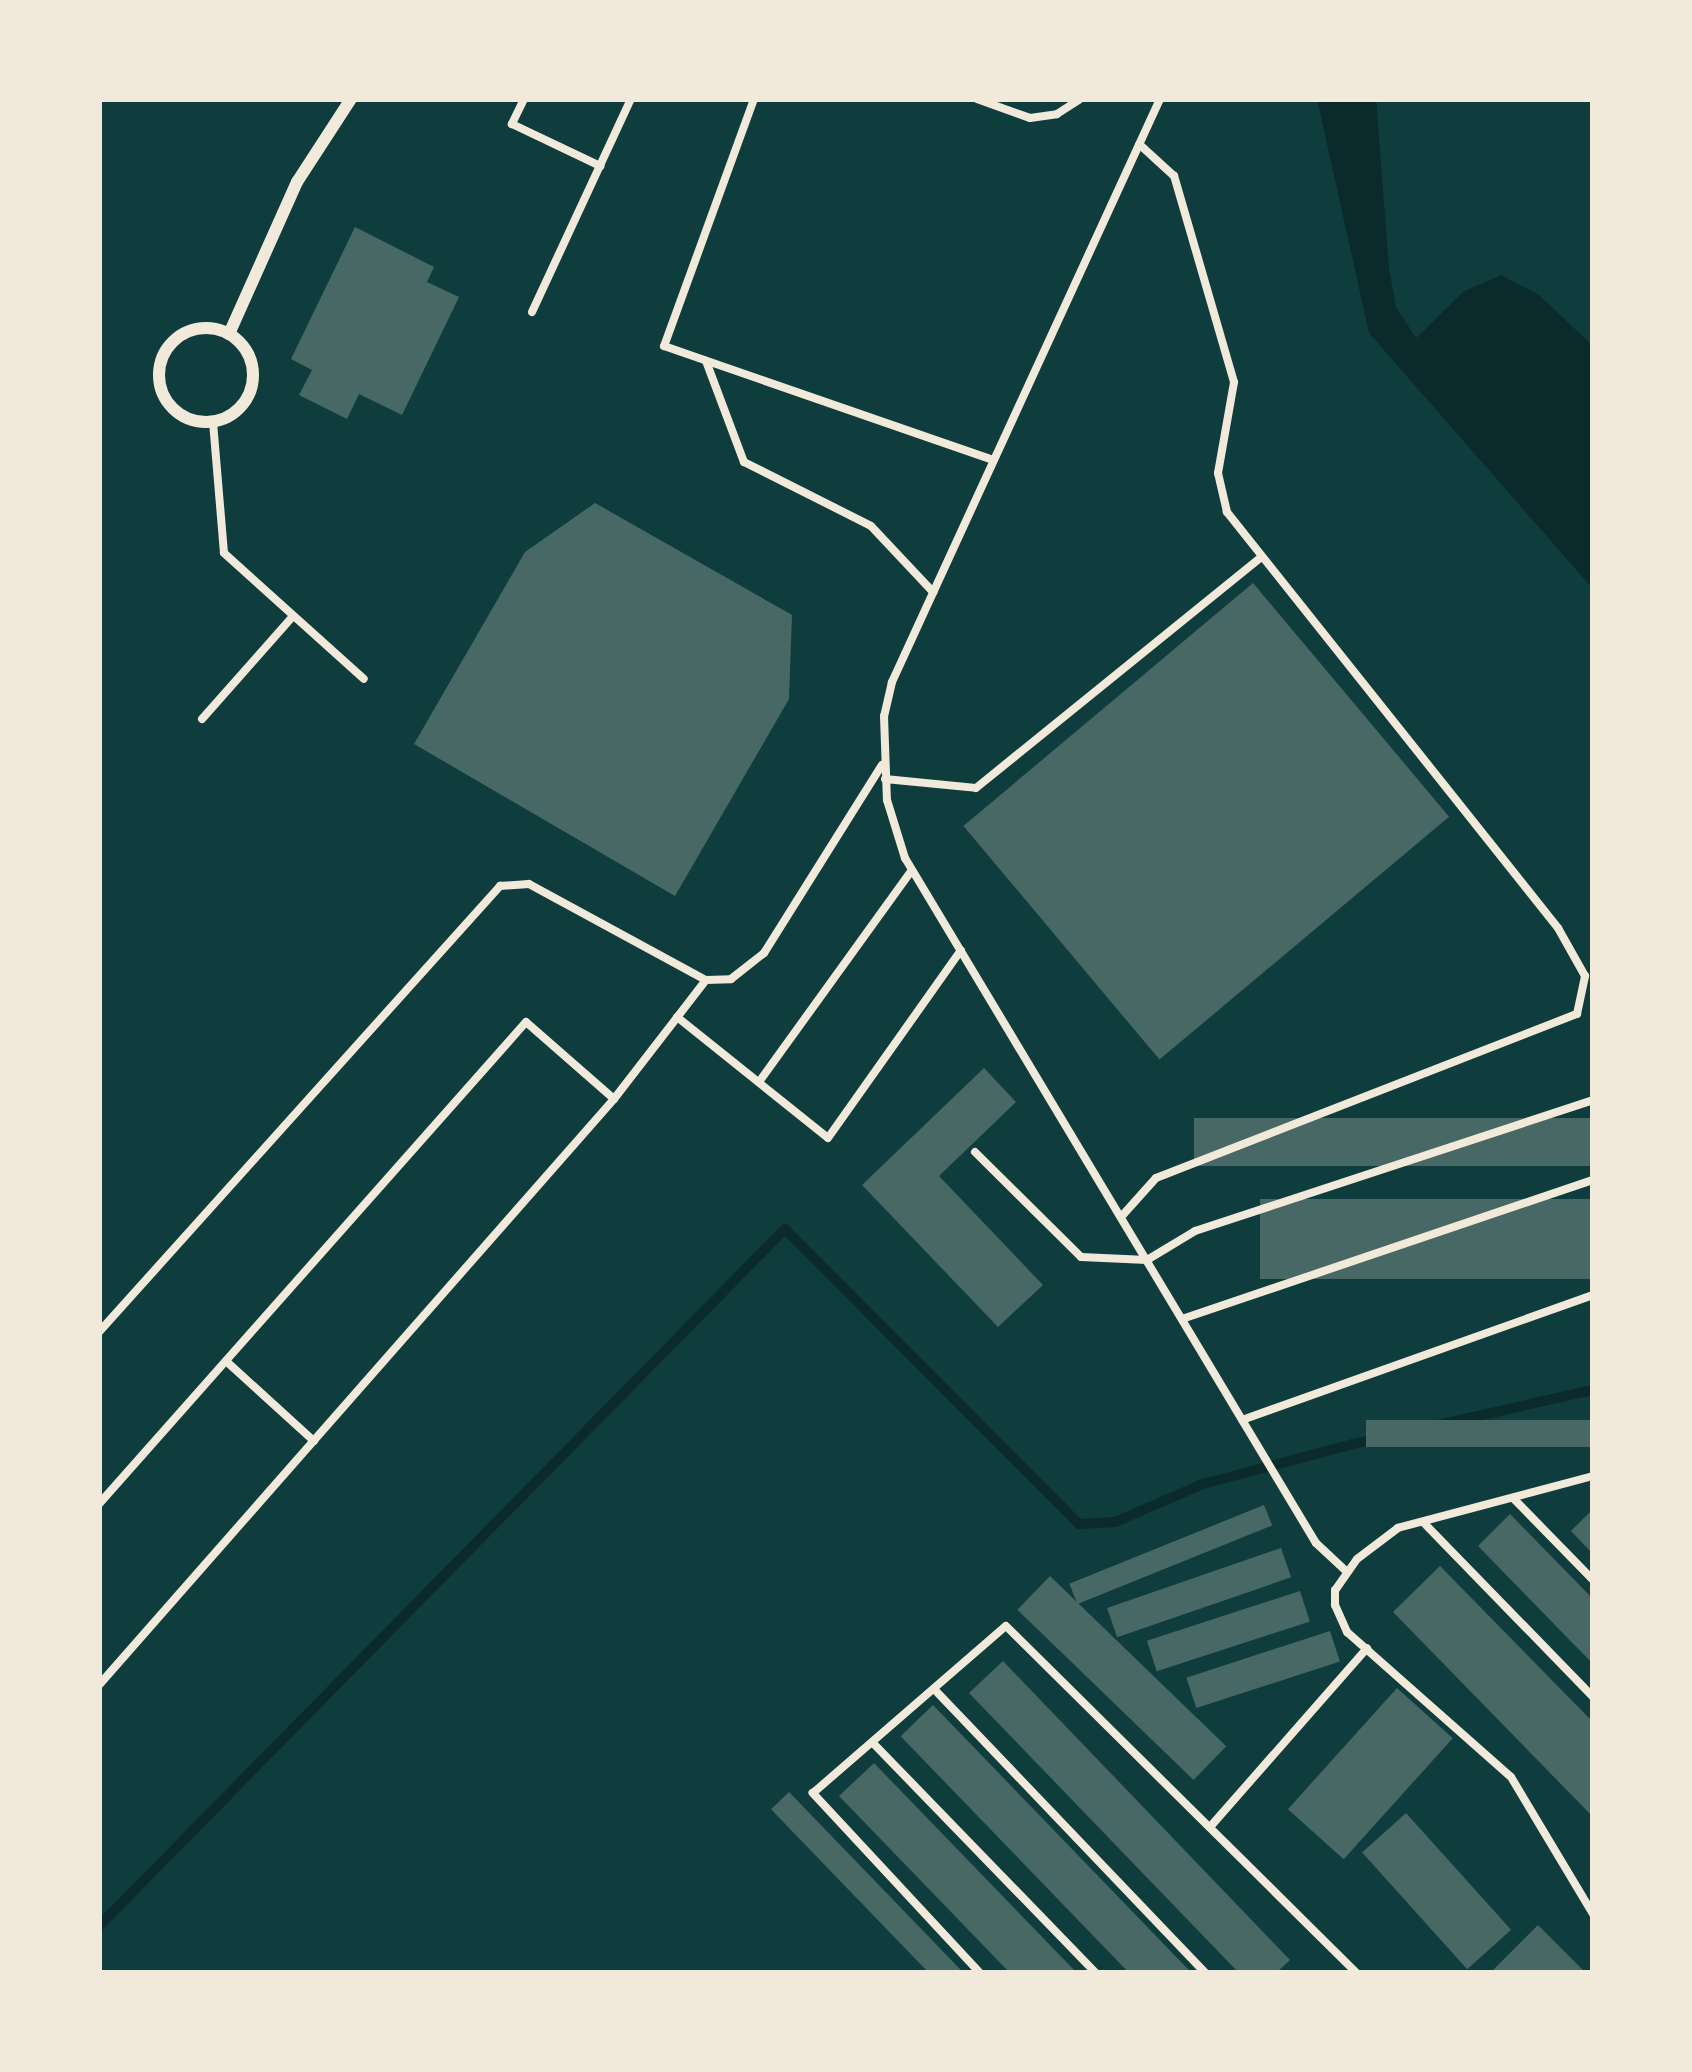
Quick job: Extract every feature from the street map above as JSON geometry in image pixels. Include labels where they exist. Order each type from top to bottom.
[{"type":"street","points":[[229,334],[297,182],[351,99]]},
{"type":"street","points":[[184,333],[229,334],[251,362],[253,379],[238,410],[213,422],[180,414],[159,370],[184,333]]},
{"type":"lane","points":[[524,99],[512,124],[600,166]]},
{"type":"lane","points":[[532,311],[631,99]]},
{"type":"lane","points":[[754,99],[664,346],[994,460]]},
{"type":"lane","points":[[977,99],[1030,118],[1057,114],[1080,99]]},
{"type":"lane","points":[[1160,99],[892,682],[885,778],[912,870],[1316,1543],[1347,1572]]},
{"type":"lane","points":[[1121,1217],[1156,1178],[1577,1014],[1585,976],[1558,928],[1227,512],[1218,472],[1234,382],[1174,176],[1139,144]]},
{"type":"lane","points":[[706,360],[743,462],[871,526],[933,592]]},
{"type":"lane","points":[[213,422],[224,554],[364,679]]},
{"type":"lane","points":[[885,778],[976,788],[1260,558]]},
{"type":"lane","points":[[202,719],[293,616]]},
{"type":"lane","points":[[99,1685],[614,1099],[706,980],[752,968],[884,762]]},
{"type":"lane","points":[[759,1082],[912,870]]},
{"type":"lane","points":[[99,1332],[500,886],[529,884],[706,980]]},
{"type":"lane","points":[[677,1017],[828,1138],[961,950]]},
{"type":"lane","points":[[99,1504],[526,1022],[614,1099]]},
{"type":"lane","points":[[975,1152],[1081,1257],[1147,1260],[1195,1231],[1593,1100]]},
{"type":"lane","points":[[1182,1319],[1593,1180]]},
{"type":"lane","points":[[1243,1420],[1593,1294]]},
{"type":"lane","points":[[226,1360],[314,1441]]},
{"type":"lane","points":[[1593,1476],[1398,1528],[1347,1572],[1335,1605],[1347,1632],[1511,1777],[1593,1914]]},
{"type":"lane","points":[[1512,1496],[1593,1580]]},
{"type":"lane","points":[[1421,1521],[1593,1697]]},
{"type":"lane","points":[[980,1973],[813,1793],[1006,1626],[1358,1973]]},
{"type":"lane","points":[[1210,1827],[1367,1648]]},
{"type":"lane","points":[[934,1689],[1204,1973]]},
{"type":"lane","points":[[872,1742],[1096,1973]]},
{"type":"water","points":[[1317,99],[1376,99],[1389,269],[1396,307],[1416,338],[1463,292],[1501,275],[1539,295],[1593,346],[1593,589],[1369,333]]},
{"type":"building","points":[[355,227],[434,267],[427,282],[459,297],[402,415],[359,394],[347,419],[299,395],[312,370],[291,359]]},
{"type":"building","points":[[595,503],[792,615],[789,699],[675,896],[414,744],[525,552]]},
{"type":"building","points":[[1253,583],[1449,817],[1159,1060],[963,826]]},
{"type":"building","points":[[984,1068],[1016,1102],[939,1176],[1043,1285],[998,1327],[862,1185]]},
{"type":"building","points":[[1194,1118],[1593,1118],[1593,1166],[1194,1166]]},
{"type":"building","points":[[1260,1199],[1593,1199],[1593,1279],[1260,1279]]},
{"type":"building","points":[[1366,1420],[1593,1420],[1593,1447],[1366,1447]]},
{"type":"building","points":[[1264,1505],[1272,1525],[1078,1604],[1069,1584]]},
{"type":"building","points":[[1593,1509],[1593,1554],[1571,1531]]},
{"type":"building","points":[[1510,1514],[1593,1599],[1593,1664],[1478,1546]]},
{"type":"building","points":[[1281,1548],[1291,1577],[1117,1637],[1107,1608]]},
{"type":"building","points":[[1440,1566],[1593,1722],[1593,1817],[1393,1612]]},
{"type":"building","points":[[1050,1576],[1226,1746],[1194,1780],[1017,1610]]},
{"type":"building","points":[[1300,1591],[1310,1621],[1157,1671],[1147,1641]]},
{"type":"building","points":[[1330,1631],[1340,1661],[1196,1708],[1186,1678]]},
{"type":"building","points":[[1003,1661],[1290,1960],[1276,1973],[1239,1973],[969,1693]]},
{"type":"building","points":[[1397,1688],[1453,1738],[1344,1859],[1288,1809]]},
{"type":"building","points":[[933,1705],[1190,1971],[1129,1973],[901,1736]]},
{"type":"building","points":[[874,1763],[1077,1973],[1010,1973],[839,1796]]},
{"type":"building","points":[[789,1792],[964,1973],[929,1973],[771,1809]]},
{"type":"building","points":[[1406,1813],[1511,1930],[1467,1969],[1362,1852]]},
{"type":"building","points":[[1538,1925],[1586,1973],[1490,1973]]},
{"type":"waterway","points":[[99,1926],[785,1229],[1079,1524],[1115,1522],[1203,1484],[1353,1444],[1593,1390]]}]
